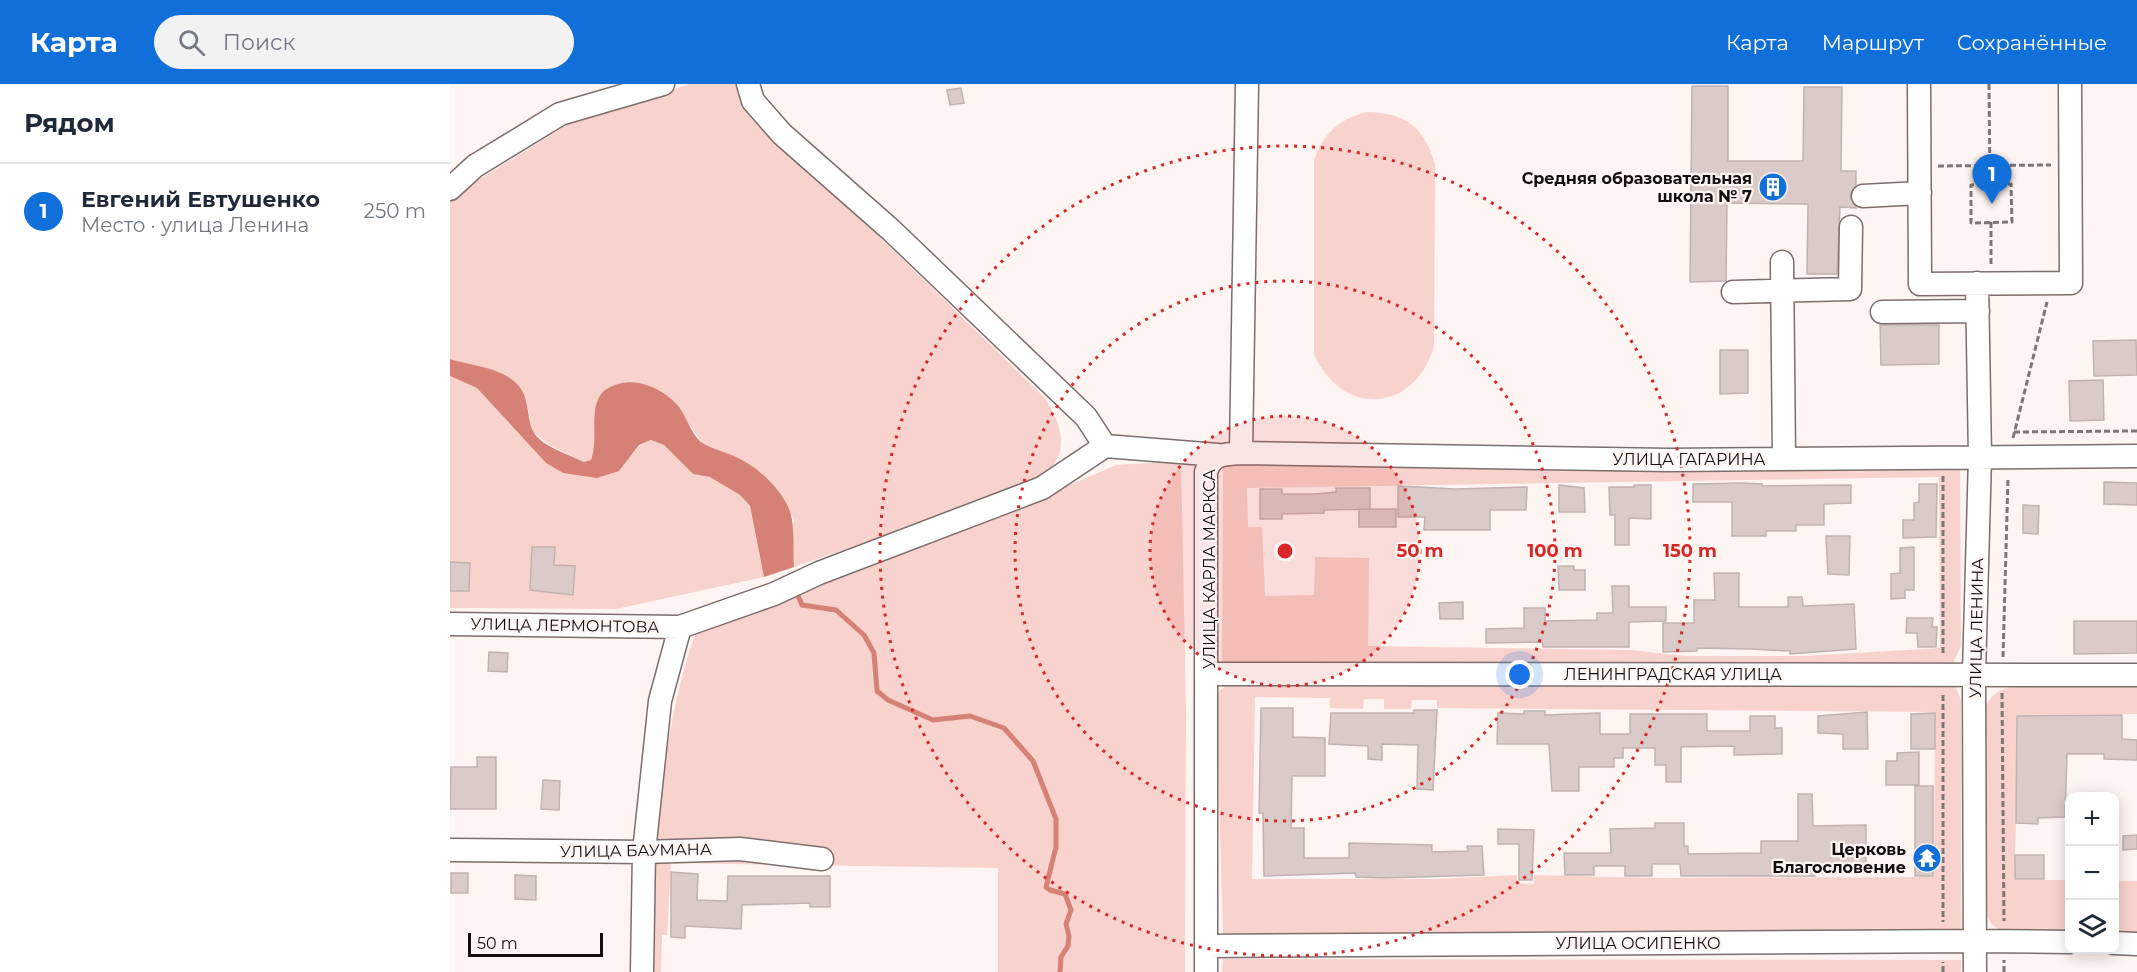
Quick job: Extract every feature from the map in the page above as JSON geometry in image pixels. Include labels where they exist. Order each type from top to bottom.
[{"type":"street","points":[[450,189],[475,166],[560,114],[663,84]]},
{"type":"street","points":[[748,84],[753,101],[782,134],[891,230],[1086,417],[1105,446]]},
{"type":"street","points":[[1240,453],[1246,84]]},
{"type":"street","points":[[1919,84],[1920,284],[2071,283],[2070,84]]},
{"type":"street","points":[[1863,196],[1920,193]]},
{"type":"street","points":[[1733,292],[1850,289],[1851,227]]},
{"type":"street","points":[[1782,262],[1784,458]]},
{"type":"street","name":"УЛИЦА ЛЕНИНА","points":[[1975,972],[1974,673],[1980,457],[1978,311],[1984,283]]},
{"type":"street","points":[[1882,312],[1978,311]]},
{"type":"street","points":[[642,972],[644,852],[660,701],[680,627],[774,594],[819,573],[1042,488],[1105,446],[1218,455]]},
{"type":"street","name":"УЛИЦА КАРЛА МАРКСА","points":[[1206,972],[1208,674],[1206,472],[1209,461],[1218,455],[1240,453]]},
{"type":"street","name":"УЛИЦА ГАГАРИНА","points":[[1240,453],[1669,460],[2137,456]]},
{"type":"street","name":"УЛИЦА ЛЕРМОНТОВА","points":[[450,624],[680,627]]},
{"type":"street","name":"ЛЕНИНГРАДСКАЯ УЛИЦА","points":[[1208,674],[1974,673],[2137,675]]},
{"type":"street","name":"УЛИЦА БАУМАНА","points":[[450,850],[644,852],[740,849],[822,859]]},
{"type":"street","name":"УЛИЦА ОСИПЕНКО","points":[[1206,946],[1975,940],[2065,942]]},
{"type":"street","points":[[2119,943],[2137,944]]},
{"type":"path","points":[[1989,84],[1990,184]]},
{"type":"path","points":[[1920,166],[2071,165]]},
{"type":"path","points":[[1971,184],[1990,184],[2011,184],[2012,222],[1971,223],[1971,184]]},
{"type":"path","points":[[1984,283],[1990,222]]},
{"type":"path","points":[[2004,972],[2002,674],[2009,457],[2051,283]]},
{"type":"path","points":[[2014,432],[2137,431]]},
{"type":"path","points":[[1943,457],[1943,972]]},
{"type":"shaded area","points":[[690,84],[736,84],[743,104],[1045,398],[1058,424],[1061,442],[1060,451],[1050,469],[967,507],[794,567],[791,538],[794,518],[735,457],[702,443],[690,425],[597,402],[595,449],[591,460],[584,462],[551,446],[533,432],[526,399],[495,372],[450,359],[450,198],[570,123]]},
{"type":"shaded area","points":[[1367,112],[1393,115],[1412,125],[1425,140],[1435,164],[1434,346],[1425,368],[1411,385],[1395,395],[1377,399],[1359,397],[1342,389],[1326,375],[1314,354],[1314,160],[1323,142],[1334,128],[1348,119]]},
{"type":"shaded area","points":[[450,359],[494,370],[510,378],[524,394],[531,425],[537,436],[549,446],[584,462],[591,460],[594,443],[594,416],[598,400],[604,391],[614,385],[630,382],[661,391],[679,407],[700,441],[749,464],[763,475],[780,494],[791,516],[794,567],[764,577],[750,506],[740,495],[710,477],[693,474],[664,445],[651,440],[639,445],[619,471],[597,478],[563,473],[546,463],[477,388],[450,376]]},
{"type":"shaded area","points":[[450,376],[477,388],[546,463],[563,473],[619,470],[640,445],[651,440],[664,445],[693,474],[710,477],[740,495],[750,507],[764,577],[616,609],[450,608]]},
{"type":"shaded area","points":[[1181,461],[1186,709],[1185,972],[998,972],[998,868],[671,863],[667,935],[662,935],[661,972],[648,972],[660,801],[673,716],[695,634],[752,603],[1038,499],[1116,465]]},
{"type":"shaded area","points":[[1955,462],[1960,471],[1961,646],[1953,663],[1945,666],[1224,664],[1222,660],[1223,464]],"holes":[[[1939,477],[1940,648],[1804,656],[1686,656],[1630,650],[1368,646],[1369,558],[1315,557],[1314,595],[1265,596],[1262,527],[1248,527],[1247,488]]]},
{"type":"shaded area","points":[[1228,684],[1950,685],[1956,688],[1961,700],[1961,931],[1223,935],[1216,699],[1219,691]],"holes":[[[1255,697],[1330,698],[1330,708],[1363,709],[1364,699],[1384,699],[1384,709],[1411,709],[1412,700],[1437,700],[1437,708],[1935,712],[1934,877],[1653,878],[1534,875],[1534,884],[1517,883],[1517,875],[1436,879],[1252,879]]]},
{"type":"shaded area","points":[[2014,685],[2137,686],[2137,714],[2016,715],[2017,796],[2014,880],[2065,880],[2065,931],[1999,929],[1991,924],[1983,905],[1983,713],[1988,702],[2003,689]]},
{"type":"shaded area","points":[[2119,881],[2137,881],[2137,932],[2119,932]]},
{"type":"shaded area","points":[[1223,959],[1961,960],[1961,972],[1222,972]]},
{"type":"building","name":"Средняя образовательная школа № 7","points":[[1692,86],[1728,86],[1728,161],[1803,161],[1804,87],[1842,87],[1841,171],[1856,171],[1856,185],[1850,196],[1856,208],[1840,207],[1837,274],[1807,274],[1808,204],[1727,203],[1726,281],[1690,282]]},
{"type":"building","points":[[961,88],[964,103],[950,105],[947,90]]},
{"type":"building","points":[[1880,325],[1939,325],[1939,364],[1881,365]]},
{"type":"building","points":[[2136,340],[2137,375],[2094,376],[2093,341]]},
{"type":"building","points":[[1720,350],[1748,350],[1748,393],[1720,394]]},
{"type":"building","points":[[2103,380],[2104,420],[2070,421],[2069,381]]},
{"type":"building","points":[[2104,482],[2137,483],[2137,505],[2104,504]]},
{"type":"building","points":[[1693,484],[1762,484],[1762,486],[1851,485],[1851,503],[1824,504],[1824,525],[1796,525],[1796,531],[1766,531],[1766,536],[1732,536],[1732,502],[1693,502]]},
{"type":"building","points":[[1919,484],[1937,484],[1936,537],[1903,538],[1903,520],[1914,520],[1914,503],[1919,502]]},
{"type":"building","points":[[1559,485],[1584,488],[1585,512],[1559,512]]},
{"type":"building","points":[[1634,485],[1651,485],[1651,519],[1629,518],[1629,545],[1615,545],[1615,515],[1610,515],[1609,487],[1634,487]]},
{"type":"building","points":[[1398,486],[1455,489],[1527,487],[1526,510],[1490,510],[1490,530],[1424,530],[1425,517],[1398,517]]},
{"type":"building","points":[[1336,488],[1370,488],[1370,509],[1324,510],[1324,513],[1282,514],[1282,519],[1260,519],[1260,489],[1282,489],[1282,494],[1316,494],[1336,492]]},
{"type":"building","points":[[2023,505],[2039,506],[2038,534],[2023,533]]},
{"type":"building","points":[[1359,509],[1396,509],[1396,527],[1359,527]]},
{"type":"building","points":[[1826,536],[1850,536],[1849,575],[1828,574]]},
{"type":"building","points":[[532,547],[555,547],[554,565],[575,566],[573,595],[530,590]]},
{"type":"building","points":[[1914,547],[1914,590],[1905,590],[1905,598],[1891,599],[1891,574],[1900,573],[1900,548]]},
{"type":"building","points":[[450,562],[470,563],[469,591],[450,591]]},
{"type":"building","points":[[1558,566],[1574,566],[1574,570],[1585,570],[1585,590],[1559,590]]},
{"type":"building","points":[[1714,573],[1739,573],[1739,607],[1788,607],[1788,597],[1802,597],[1803,606],[1854,604],[1856,649],[1790,654],[1790,651],[1697,648],[1697,651],[1663,652],[1663,623],[1694,623],[1694,600],[1715,600]]},
{"type":"building","points":[[1612,586],[1629,586],[1629,607],[1666,607],[1666,621],[1629,622],[1629,647],[1543,647],[1542,642],[1486,643],[1486,629],[1524,628],[1524,608],[1545,608],[1545,621],[1597,620],[1597,613],[1613,613]]},
{"type":"building","points":[[1463,602],[1463,619],[1440,619],[1439,603]]},
{"type":"building","points":[[1907,618],[1933,618],[1932,627],[1937,627],[1936,647],[1918,647],[1917,633],[1906,633]]},
{"type":"building","points":[[2074,621],[2137,621],[2137,653],[2074,654]]},
{"type":"building","points":[[489,652],[508,653],[507,672],[488,671]]},
{"type":"building","points":[[1261,708],[1293,708],[1293,737],[1325,738],[1325,776],[1292,776],[1291,828],[1304,828],[1304,858],[1349,858],[1349,843],[1432,845],[1432,852],[1468,851],[1467,846],[1482,846],[1484,875],[1384,878],[1356,877],[1355,873],[1264,876],[1263,813],[1259,813]]},
{"type":"building","points":[[1414,710],[1437,710],[1433,790],[1417,789],[1418,745],[1382,744],[1382,760],[1368,759],[1368,746],[1329,744],[1331,713],[1414,713]]},
{"type":"building","points":[[1524,711],[1545,711],[1545,715],[1600,713],[1600,734],[1630,734],[1630,714],[1707,714],[1707,731],[1750,731],[1750,716],[1775,716],[1775,728],[1782,728],[1782,754],[1734,755],[1734,746],[1681,747],[1681,782],[1666,782],[1666,765],[1655,765],[1655,748],[1623,748],[1623,758],[1614,758],[1614,767],[1579,767],[1579,791],[1552,791],[1549,744],[1497,744],[1498,713],[1524,714]]},
{"type":"building","points":[[1867,712],[1868,749],[1843,749],[1843,734],[1818,733],[1818,716]]},
{"type":"building","points":[[1935,713],[1935,749],[1911,749],[1911,714]]},
{"type":"building","points":[[2122,715],[2122,739],[2137,740],[2137,760],[2104,759],[2104,754],[2067,754],[2065,817],[2038,818],[2038,824],[2016,823],[2017,716]]},
{"type":"building","points":[[1919,752],[1919,785],[1886,785],[1886,761],[1897,761],[1897,753]]},
{"type":"building","points":[[477,757],[496,757],[496,809],[450,809],[451,767],[477,767]]},
{"type":"building","points":[[543,780],[560,781],[559,810],[541,809]]},
{"type":"building","points":[[1915,786],[1933,786],[1933,876],[1915,876]]},
{"type":"building","points":[[1798,794],[1812,794],[1813,826],[1866,825],[1866,873],[1815,873],[1815,876],[1681,876],[1680,864],[1652,864],[1652,876],[1625,876],[1625,866],[1594,866],[1594,875],[1565,875],[1564,853],[1611,853],[1610,829],[1655,828],[1655,823],[1684,823],[1684,846],[1688,846],[1688,854],[1761,853],[1761,841],[1798,841]]},
{"type":"building","points":[[1498,829],[1534,830],[1532,880],[1519,880],[1519,844],[1498,844]]},
{"type":"building","points":[[2137,835],[2137,849],[2123,850],[2123,836]]},
{"type":"building","points":[[2015,855],[2044,855],[2044,879],[2015,879]]},
{"type":"building","points":[[671,872],[698,874],[697,900],[727,901],[728,876],[830,876],[830,907],[810,907],[810,903],[742,905],[741,929],[685,926],[685,938],[671,937]]},
{"type":"building","points":[[451,873],[468,873],[468,893],[451,893]]},
{"type":"building","points":[[515,875],[536,876],[536,900],[515,899]]},
{"type":"waterway","points":[[796,591],[802,605],[836,610],[864,635],[874,653],[877,691],[888,700],[933,720],[970,716],[1004,728],[1033,761],[1056,819],[1056,847],[1046,887],[1065,894],[1071,910],[1066,924],[1069,936],[1068,946],[1061,957],[1060,972]]},
{"type":"place","name":"Средняя образовательная школа № 7","points":[[1773,187]]},
{"type":"place","name":"Евгений Евтушенко","points":[[1992,204]]},
{"type":"place","name":"Церковь Благословение","points":[[1927,858]]}]
